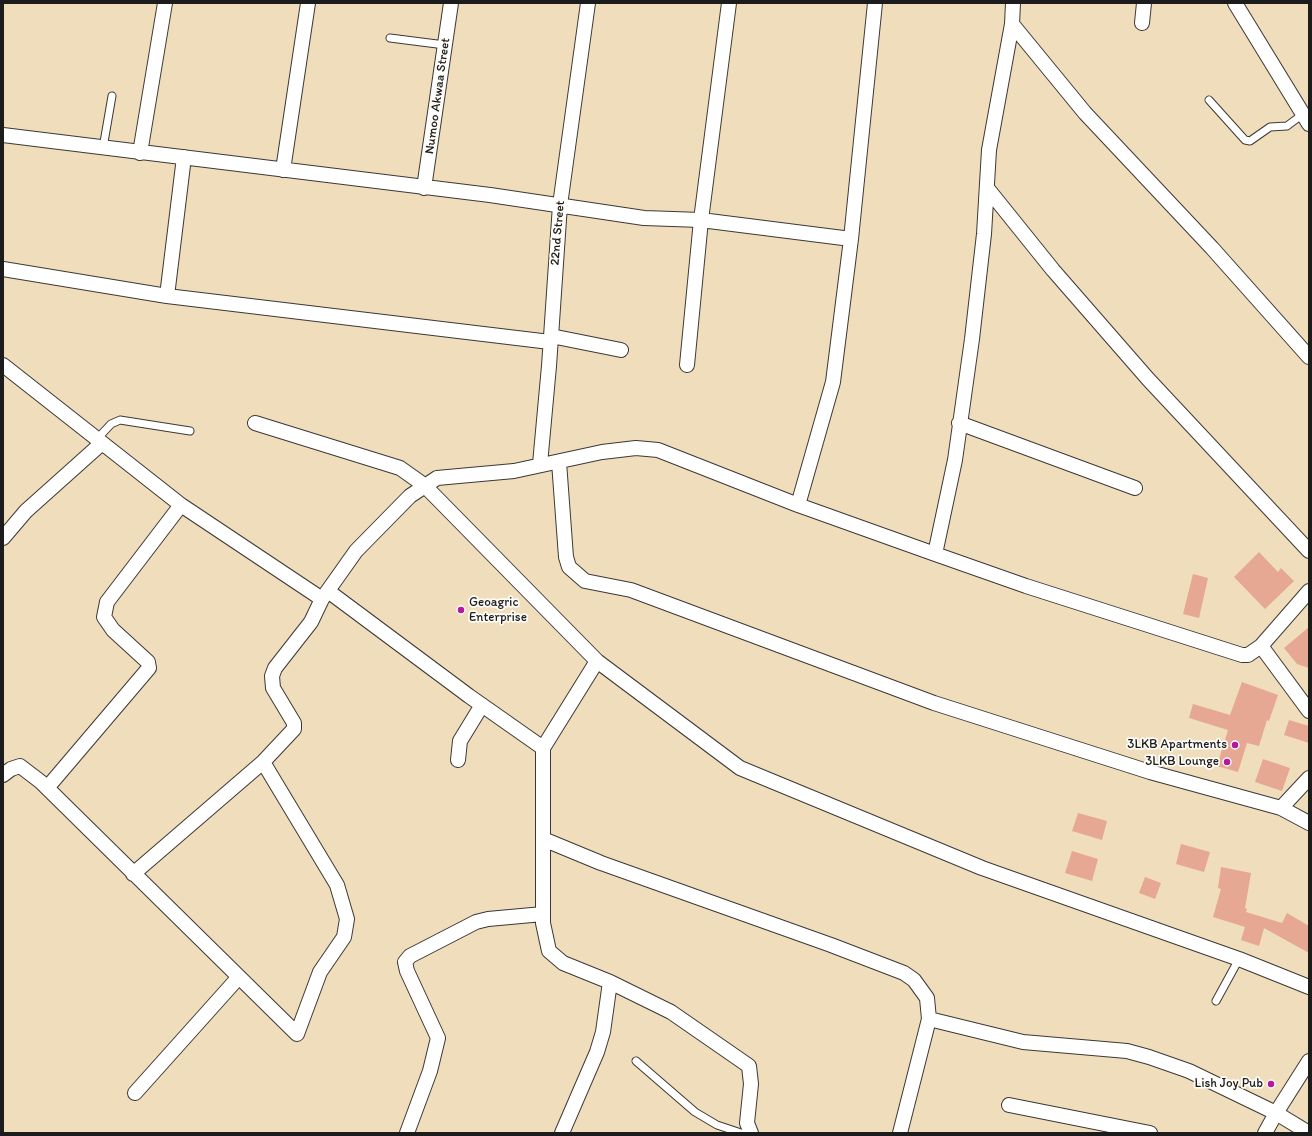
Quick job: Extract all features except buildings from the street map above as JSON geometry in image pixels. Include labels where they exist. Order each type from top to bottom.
[{"type":"street","points":[[140,153],[165,3]]},
{"type":"street","points":[[283,170],[308,3]]},
{"type":"street","name":"Numoo Akwaa Street","points":[[424,188],[450,3]]},
{"type":"street","name":"22nd Street","points":[[540,464],[560,205],[588,3]]},
{"type":"street","points":[[687,364],[701,220],[729,3]]},
{"type":"street","points":[[798,505],[833,382],[851,239],[875,3]]},
{"type":"street","points":[[935,554],[955,460],[972,339],[987,188],[989,150],[1012,24],[1013,3]]},
{"type":"street","points":[[1142,23],[1144,3]]},
{"type":"street","points":[[1235,3],[1306,119]]},
{"type":"street","points":[[1012,24],[1085,113],[1212,248],[1309,357]]},
{"type":"street","points":[[3,135],[560,205],[644,218],[701,220],[851,239]]},
{"type":"street","points":[[167,296],[184,157]]},
{"type":"street","points":[[987,188],[1053,270],[1143,373],[1309,551]]},
{"type":"street","points":[[3,269],[167,296],[550,339],[621,350]]},
{"type":"street","points":[[3,365],[181,505],[325,595],[543,748]]},
{"type":"street","points":[[255,423],[400,468],[424,485],[597,661],[740,768],[982,868],[1239,959],[1309,987]]},
{"type":"street","points":[[959,423],[1135,488]]},
{"type":"street","points":[[3,538],[26,511],[100,441]]},
{"type":"street","points":[[133,874],[263,762],[294,729],[294,723],[273,688],[273,672],[311,622],[325,595],[356,550],[410,496],[424,485],[437,478],[487,475],[514,471],[540,464],[559,462],[602,452],[648,448],[658,450],[798,505],[1026,586],[1242,655],[1248,655],[1261,646],[1309,591]]},
{"type":"street","points":[[559,462],[566,557],[569,567],[585,581],[632,590],[934,703],[1150,772],[1281,808],[1309,823]]},
{"type":"street","points":[[47,788],[149,668],[148,662],[113,630],[104,617],[107,602],[181,505]]},
{"type":"street","points":[[1261,646],[1309,711]]},
{"type":"street","points":[[597,661],[543,748],[542,914],[549,951],[563,963],[610,982],[671,1012],[749,1066],[751,1084],[747,1123],[751,1133]]},
{"type":"street","points":[[458,760],[460,741],[482,705]]},
{"type":"street","points":[[3,774],[20,766],[47,788],[238,978],[297,1034],[320,972],[344,937],[347,919],[337,885],[263,762]]},
{"type":"street","points":[[1281,808],[1309,778]]},
{"type":"street","points":[[543,839],[601,864],[831,945],[904,973],[914,980],[922,989],[927,998],[929,1019],[900,1133]]},
{"type":"street","points":[[407,1133],[430,1071],[438,1038],[407,971],[405,962],[410,956],[476,922],[488,919],[542,914]]},
{"type":"street","points":[[135,1093],[238,978]]},
{"type":"street","points":[[566,1131],[597,1052],[603,1032],[610,982]]},
{"type":"street","points":[[929,1019],[1023,1042],[1127,1050],[1189,1071],[1276,1113],[1309,1133]]},
{"type":"street","points":[[1265,1133],[1309,1061]]},
{"type":"street","points":[[1008,1105],[1150,1133]]},
{"type":"lane","points":[[390,38],[445,45]]},
{"type":"lane","points":[[103,148],[112,96]]},
{"type":"lane","points":[[1209,100],[1245,140],[1250,141],[1270,127],[1287,126],[1306,119]]},
{"type":"lane","points":[[100,441],[111,424],[120,420],[190,431]]},
{"type":"lane","points":[[1216,1001],[1239,959]]},
{"type":"lane","points":[[636,1061],[695,1112],[717,1125],[742,1133]]},
{"type":"place","name":"Geoagric Enterprise","points":[[461,610]]},
{"type":"place","name":"3LKB Apartments","points":[[1235,745]]},
{"type":"place","name":"3LKB Lounge","points":[[1227,762]]},
{"type":"place","name":"Lish Joy Pub","points":[[1271,1084]]}]
